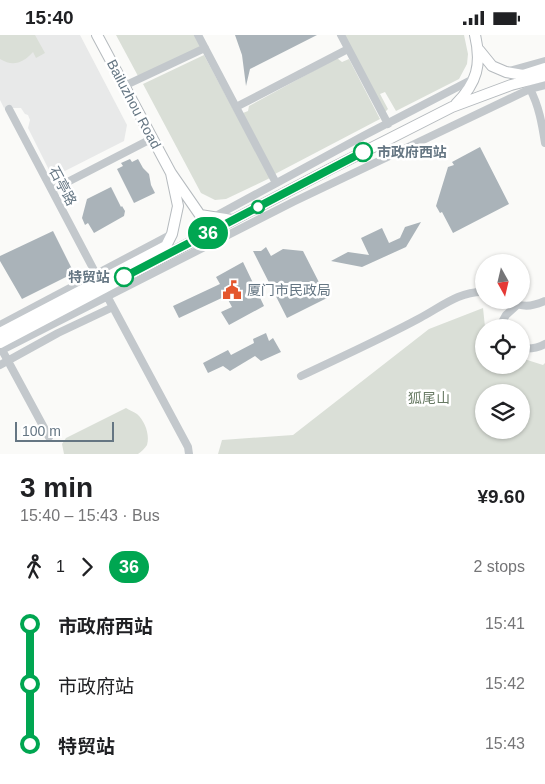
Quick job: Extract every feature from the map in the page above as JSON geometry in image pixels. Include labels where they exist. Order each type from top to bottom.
[{"type":"main road","name":"Bailuzhou Road","points":[[97,35],[171,173]]},
{"type":"main road","points":[[452,107],[466,93],[477,71],[479,50],[475,35]]},
{"type":"main road","points":[[479,50],[492,66],[506,72],[523,75],[545,68]]},
{"type":"main road","points":[[0,348],[232,220],[452,107],[511,85],[545,76]]},
{"type":"main road","points":[[171,173],[200,215],[232,220]]},
{"type":"main road","points":[[0,333],[166,246],[172,234],[178,206],[171,173]]},
{"type":"street","points":[[198,35],[276,183]]},
{"type":"street","points":[[340,35],[388,124]]},
{"type":"street","points":[[124,86],[205,49]]},
{"type":"street","points":[[236,107],[348,49]]},
{"type":"street","points":[[506,72],[545,61]]},
{"type":"street","points":[[212,218],[474,79]]},
{"type":"street","points":[[48,437],[4,363],[0,348],[107,297],[293,202],[530,89],[545,85]]},
{"type":"street","points":[[530,89],[540,117],[545,143]]},
{"type":"street","name":"石亭路","points":[[9,109],[96,274]]},
{"type":"street","points":[[52,190],[153,138]]},
{"type":"street","points":[[0,325],[172,234]]},
{"type":"street","points":[[301,376],[421,318],[458,296],[475,292]]},
{"type":"street","points":[[107,297],[188,447],[189,454]]},
{"type":"street","points":[[530,305],[545,301]]},
{"type":"street","points":[[4,363],[58,333],[112,307]]},
{"type":"street","points":[[504,319],[513,309]]},
{"type":"street","points":[[530,349],[545,343]]},
{"type":"shaded area","points":[[0,35],[80,35],[127,125],[124,141],[59,174],[50,172],[28,128],[30,120],[28,115],[21,108],[12,108],[10,105],[4,108],[0,100]]},
{"type":"green space","points":[[0,35],[35,35],[45,53],[36,58],[33,52],[18,63],[9,63],[0,59]]},
{"type":"green space","points":[[116,35],[194,35],[201,47],[138,76]]},
{"type":"green space","points":[[344,35],[464,35],[468,54],[467,64],[459,79],[396,111],[385,92],[380,94],[388,109],[385,112]]},
{"type":"green space","points":[[204,55],[270,178],[226,199],[215,200],[201,193],[143,84]]},
{"type":"green space","points":[[337,58],[342,62],[349,59],[380,119],[275,174],[243,113],[248,111],[249,106]]},
{"type":"green space","name":"狐尾山","points":[[480,309],[483,309],[484,319],[475,319],[475,374],[530,374],[530,361],[543,365],[545,363],[545,454],[218,454],[222,440],[293,435],[429,329]]},
{"type":"green space","points":[[126,408],[137,414],[146,428],[147,445],[138,454],[64,454],[62,444],[66,438]]},
{"type":"building","points":[[235,35],[317,35],[250,69],[246,86],[242,55]]},
{"type":"building","points":[[480,147],[509,204],[453,233],[442,212],[440,213],[436,206],[448,167],[454,165],[452,162]]},
{"type":"building","points":[[130,159],[132,162],[138,159],[149,174],[155,193],[134,203],[117,169],[123,166],[121,163]]},
{"type":"building","points":[[111,187],[125,211],[124,216],[94,233],[88,223],[85,225],[82,218],[87,199]]},
{"type":"building","points":[[421,222],[406,247],[362,267],[331,261],[348,252],[369,255],[361,238],[382,228],[389,243],[400,238],[405,227]]},
{"type":"building","points":[[53,231],[74,273],[22,299],[0,261],[0,256]]},
{"type":"building","points":[[266,247],[271,256],[283,249],[303,251],[327,298],[287,318],[253,251],[261,251]]},
{"type":"building","name":"厦门市民政局","points":[[243,262],[264,306],[229,325],[221,312],[232,307],[226,296],[179,318],[173,306],[220,284],[216,277]]},
{"type":"building","points":[[266,333],[269,341],[273,338],[281,352],[261,361],[255,356],[230,371],[223,366],[208,373],[203,363],[228,350],[231,355],[254,343],[253,339]]},
{"type":"bus line","name":"36","points":[[124,277],[363,152]]},
{"type":"place","name":"市政府西站","points":[[363,152]]},
{"type":"place","name":"特贸站","points":[[124,277]]},
{"type":"place","name":"厦门市民政局","points":[[232,290]]}]
